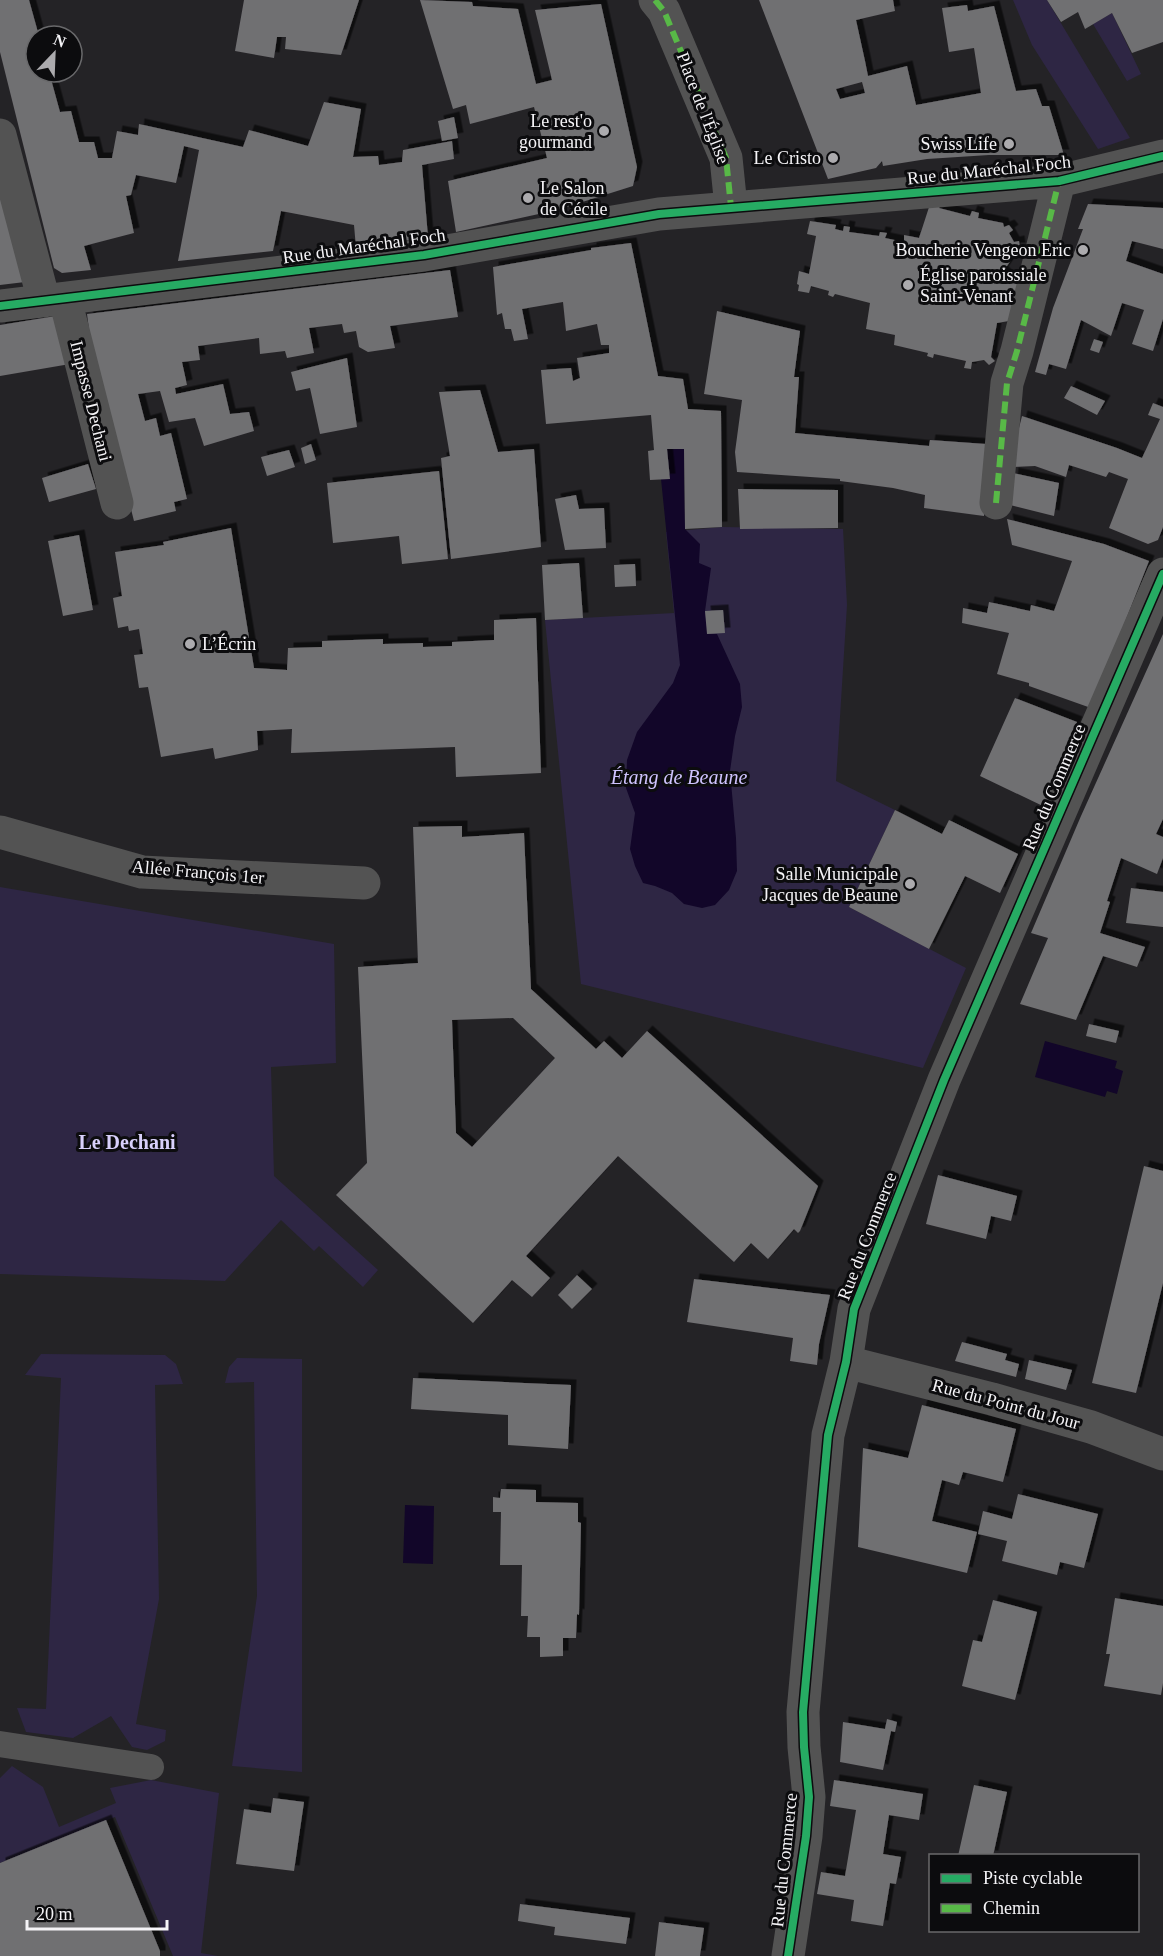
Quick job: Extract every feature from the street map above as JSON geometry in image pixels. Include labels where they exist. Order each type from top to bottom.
[{"type":"street","name":"Place de l'Église","points":[[655,0],[664,11],[726,158],[731,207]]},
{"type":"street","name":"Impasse Dechani","points":[[0,135],[117,503]]},
{"type":"street","name":"Rue du Maréchal Foch","points":[[0,306],[424,255],[644,216],[1059,181],[1163,156]]},
{"type":"street","points":[[996,503],[1007,383],[1059,181]]},
{"type":"street","name":"Rue du Commerce","points":[[788,1956],[806,1836],[808,1797],[803,1712],[828,1435],[846,1362],[854,1309],[931,1111],[1163,574]]},
{"type":"street","name":"Allée François 1er","points":[[0,832],[142,872],[364,883]]},
{"type":"street","name":"Rue du Point du Jour","points":[[846,1362],[1091,1427],[1163,1454]]},
{"type":"lane","points":[[0,1744],[151,1767]]},
{"type":"shaded area","points":[[1013,0],[1047,0],[1130,138],[1098,149],[1032,45]]},
{"type":"shaded area","points":[[1112,13],[1141,74],[1127,81],[1093,24]]},
{"type":"shaded area","points":[[722,527],[843,529],[847,605],[836,781],[895,810],[849,907],[966,968],[923,1068],[581,984],[545,620],[674,613],[666,532]]},
{"type":"shaded area","points":[[0,887],[334,944],[336,1063],[271,1067],[274,1176],[378,1270],[363,1287],[319,1246],[314,1251],[281,1220],[225,1281],[0,1274]]},
{"type":"shaded area","points":[[41,1354],[165,1355],[176,1364],[183,1384],[155,1385],[159,1599],[136,1724],[166,1730],[165,1741],[147,1750],[132,1747],[111,1716],[73,1738],[26,1732],[17,1708],[46,1709],[61,1378],[25,1375]]},
{"type":"shaded area","points":[[237,1358],[302,1359],[302,1772],[232,1766],[257,1596],[254,1382],[225,1383],[229,1367]]},
{"type":"shaded area","points":[[12,1766],[43,1787],[59,1827],[116,1803],[110,1788],[151,1780],[219,1793],[201,1953],[218,1956],[173,1956],[115,1817],[0,1863],[0,1778]]},
{"type":"water","name":"Étang de Beaune","points":[[667,449],[684,449],[685,529],[700,544],[699,563],[711,568],[705,611],[708,634],[717,634],[740,684],[742,707],[730,771],[737,871],[729,890],[715,905],[702,908],[684,904],[672,893],[643,883],[630,849],[635,813],[626,788],[627,760],[637,732],[673,683],[680,665],[661,479]]},
{"type":"water","points":[[1045,1041],[1117,1061],[1115,1068],[1123,1071],[1117,1094],[1107,1091],[1105,1097],[1035,1077]]},
{"type":"water","points":[[405,1505],[434,1506],[433,1564],[403,1563]]},
{"type":"building","points":[[0,0],[29,0],[36,24],[24,24],[24,84],[52,84],[60,112],[71,111],[79,142],[94,142],[98,158],[112,158],[117,131],[138,135],[139,124],[243,147],[249,130],[308,146],[324,102],[361,109],[353,157],[378,156],[379,165],[402,162],[403,150],[452,141],[454,159],[422,165],[428,237],[356,248],[354,225],[281,211],[273,251],[178,261],[199,150],[184,146],[176,183],[136,175],[131,195],[126,196],[134,233],[84,246],[91,270],[62,273],[54,268],[0,52]]},
{"type":"building","points":[[244,0],[359,0],[341,55],[285,49],[286,37],[277,37],[274,58],[235,51]]},
{"type":"building","points":[[420,0],[472,2],[473,6],[518,9],[536,84],[552,80],[535,10],[601,4],[637,167],[633,186],[557,210],[456,232],[448,181],[547,158],[534,107],[470,124],[466,105],[453,109]]},
{"type":"building","points":[[759,0],[893,0],[895,11],[856,20],[868,76],[907,66],[916,105],[981,93],[974,48],[949,52],[942,8],[967,5],[968,11],[994,6],[1016,91],[1036,89],[1042,106],[1049,106],[1064,155],[989,155],[927,159],[883,166],[882,161],[876,168],[828,179]],"holes":[[[862,82],[865,93],[840,99],[836,89]]]},
{"type":"building","points":[[1047,0],[1163,0],[1163,42],[1132,53],[1112,13],[1085,29],[1078,12],[1061,22]]},
{"type":"building","points":[[454,117],[458,138],[442,141],[438,121]]},
{"type":"building","points":[[0,194],[25,282],[0,285]]},
{"type":"building","name":"Église paroissiale Saint-Venant","points":[[931,201],[941,204],[939,208],[970,216],[972,211],[979,213],[978,218],[1003,223],[1004,227],[1009,225],[1013,230],[1009,233],[1014,242],[1019,241],[1020,248],[1015,248],[1013,257],[1003,272],[1013,281],[1020,276],[1009,321],[997,323],[991,357],[995,361],[989,365],[984,360],[972,362],[971,369],[964,368],[966,361],[934,354],[933,358],[927,356],[928,353],[894,345],[895,335],[866,329],[870,303],[835,294],[833,297],[828,295],[829,291],[811,286],[809,293],[798,291],[799,271],[809,274],[816,236],[807,234],[810,221],[836,225],[835,229],[843,231],[844,226],[850,227],[849,232],[879,236],[880,232],[887,233],[885,238],[904,242],[904,235],[919,238]]},
{"type":"building","points":[[1088,204],[1163,208],[1163,249],[1132,241],[1126,261],[1163,274],[1163,319],[1153,351],[1132,344],[1144,310],[1122,303],[1111,336],[1081,320],[1066,369],[1049,364],[1046,375],[1035,372],[1053,308],[1083,229],[1078,229]]},
{"type":"building","points":[[631,243],[658,376],[683,379],[688,409],[721,411],[722,527],[685,529],[684,449],[667,449],[670,479],[650,480],[648,451],[654,450],[651,415],[546,424],[541,370],[571,368],[573,381],[580,378],[577,358],[609,353],[609,345],[601,345],[597,324],[566,331],[563,302],[522,309],[528,339],[514,341],[511,329],[505,329],[502,313],[497,315],[493,267],[591,250],[591,248]]},
{"type":"building","points":[[450,270],[458,317],[390,326],[395,348],[368,352],[359,347],[356,331],[344,333],[342,324],[309,328],[314,353],[287,358],[285,351],[260,354],[259,338],[198,346],[200,360],[182,362],[187,385],[175,388],[176,394],[223,384],[230,414],[249,412],[254,431],[204,446],[195,418],[169,422],[160,391],[138,394],[145,421],[156,418],[160,436],[171,433],[187,499],[174,502],[176,511],[134,521],[93,359],[87,314]]},
{"type":"building","points":[[717,311],[800,331],[794,377],[799,377],[795,433],[929,446],[930,440],[986,444],[984,516],[924,508],[925,495],[893,488],[840,481],[840,479],[737,472],[735,452],[742,400],[704,394]]},
{"type":"building","points":[[56,316],[70,364],[0,376],[0,325]]},
{"type":"building","points":[[1094,339],[1103,342],[1099,353],[1090,350]]},
{"type":"building","points":[[347,358],[357,427],[320,434],[310,388],[296,391],[291,372]]},
{"type":"building","points":[[1071,386],[1105,401],[1097,415],[1064,398]]},
{"type":"building","points":[[480,390],[498,452],[534,449],[541,547],[451,559],[441,458],[450,456],[439,392]]},
{"type":"building","points":[[1153,403],[1163,407],[1163,527],[1158,540],[1148,544],[1109,528],[1128,479],[1109,472],[1106,477],[1069,465],[1066,477],[1035,466],[1013,467],[1022,416],[1142,458],[1160,419],[1148,415]]},
{"type":"building","points":[[311,444],[316,460],[305,464],[301,448]]},
{"type":"building","points":[[289,450],[295,467],[267,476],[261,457]]},
{"type":"building","points":[[88,464],[96,489],[49,502],[42,478]]},
{"type":"building","points":[[439,471],[448,559],[402,564],[399,536],[333,543],[327,483]]},
{"type":"building","points":[[1013,473],[1059,483],[1054,516],[1010,505]]},
{"type":"building","points":[[738,489],[838,490],[838,528],[740,529]]},
{"type":"building","points":[[576,495],[579,509],[604,508],[606,548],[565,550],[555,499]]},
{"type":"building","points":[[1007,519],[1104,544],[1149,561],[1091,708],[1029,686],[1029,683],[997,674],[1009,633],[962,623],[963,608],[987,613],[989,602],[1030,611],[1031,605],[1054,611],[1072,561],[1012,545]]},
{"type":"building","name":"L’Écrin","points":[[231,528],[254,668],[287,670],[288,648],[322,647],[322,641],[383,639],[383,644],[423,643],[423,647],[452,646],[452,642],[494,640],[494,620],[536,618],[541,773],[456,777],[455,747],[291,753],[292,729],[257,731],[258,750],[215,759],[213,748],[161,757],[148,687],[139,688],[134,655],[143,654],[139,629],[129,631],[128,626],[118,628],[113,598],[122,596],[115,552],[164,545],[163,542]]},
{"type":"building","points":[[79,535],[93,610],[63,616],[48,541]]},
{"type":"building","points":[[579,563],[583,618],[545,620],[542,565]]},
{"type":"building","points":[[635,564],[636,586],[615,587],[614,565]]},
{"type":"building","points":[[723,610],[725,633],[707,634],[705,611]]},
{"type":"building","points":[[1163,634],[1163,819],[1156,834],[1163,837],[1163,858],[1157,874],[1121,858],[1107,901],[1110,902],[1100,933],[1145,947],[1137,967],[1103,956],[1076,1020],[1020,1004],[1048,938],[1031,933]]},
{"type":"building","points":[[1015,698],[1077,722],[1064,753],[1069,755],[1047,808],[980,776]]},
{"type":"building","name":"Salle Municipale Jacques de Beaune","points":[[895,810],[942,834],[949,820],[1018,854],[1000,893],[965,876],[929,949],[849,907]]},
{"type":"building","points":[[462,826],[462,837],[524,833],[531,989],[596,1049],[604,1041],[622,1058],[647,1031],[818,1186],[798,1233],[794,1229],[768,1259],[751,1243],[734,1262],[618,1156],[526,1256],[550,1278],[532,1297],[512,1280],[473,1323],[336,1195],[367,1163],[358,967],[418,963],[413,827]],"holes":[[[513,1018],[555,1058],[472,1147],[456,1133],[452,1020]]]},
{"type":"building","points":[[1131,888],[1163,892],[1163,927],[1126,923]]},
{"type":"building","points":[[1089,1024],[1119,1031],[1116,1043],[1086,1036]]},
{"type":"building","points":[[1144,1166],[1163,1171],[1163,1283],[1136,1393],[1092,1383]]},
{"type":"building","points":[[938,1175],[1017,1196],[1011,1221],[991,1216],[986,1239],[926,1224]]},
{"type":"building","points":[[577,1275],[592,1289],[572,1309],[558,1295]]},
{"type":"building","points":[[694,1279],[830,1295],[819,1344],[817,1365],[790,1361],[793,1338],[687,1322]]},
{"type":"building","points":[[962,1342],[1007,1354],[1005,1360],[1019,1364],[1016,1377],[955,1361]]},
{"type":"building","points":[[1029,1360],[1072,1370],[1066,1390],[1025,1379]]},
{"type":"building","points":[[413,1378],[571,1385],[568,1449],[508,1445],[508,1415],[411,1409]]},
{"type":"building","points":[[922,1405],[1016,1429],[1003,1482],[963,1472],[959,1485],[942,1480],[932,1521],[977,1532],[967,1573],[858,1547],[863,1448],[908,1458]]},
{"type":"building","points":[[501,1489],[536,1490],[536,1502],[578,1503],[578,1522],[581,1523],[579,1615],[577,1614],[576,1638],[563,1638],[563,1656],[540,1657],[540,1637],[527,1637],[528,1616],[521,1616],[522,1565],[500,1565],[501,1512],[493,1512],[493,1497],[500,1498]]},
{"type":"building","points":[[1018,1494],[1098,1514],[1084,1568],[1060,1562],[1057,1575],[1002,1561],[1007,1541],[978,1534],[983,1511],[1012,1519]]},
{"type":"building","points":[[1115,1598],[1163,1606],[1161,1695],[1104,1686],[1110,1654],[1106,1654]]},
{"type":"building","points":[[993,1600],[1037,1612],[1015,1700],[962,1686],[973,1640],[982,1642]]},
{"type":"building","points":[[887,1719],[897,1722],[895,1732],[891,1731],[883,1770],[840,1762],[843,1722],[885,1729]]},
{"type":"building","points":[[834,1780],[923,1794],[919,1820],[889,1815],[883,1854],[901,1857],[896,1884],[890,1883],[883,1926],[851,1921],[854,1900],[817,1894],[821,1872],[845,1876],[856,1810],[830,1806]]},
{"type":"building","points":[[974,1785],[1007,1792],[993,1854],[958,1854]]},
{"type":"building","points":[[273,1798],[304,1802],[294,1871],[236,1864],[244,1809],[271,1813]]},
{"type":"building","points":[[106,1820],[160,1951],[160,1956],[0,1956],[0,1863]]},
{"type":"building","points":[[520,1904],[630,1918],[626,1944],[554,1935],[555,1927],[518,1921]]},
{"type":"building","points":[[659,1922],[704,1928],[700,1956],[655,1956]]},
{"type":"marked path","points":[[655,0],[664,11],[726,158],[731,207]]},
{"type":"marked path","points":[[996,503],[1007,383],[1059,181]]},
{"type":"cycle path","points":[[0,306],[424,255],[659,214],[1059,181],[1163,156]]},
{"type":"cycle path","points":[[788,1956],[806,1836],[809,1797],[803,1712],[828,1435],[846,1362],[854,1309],[944,1080],[1163,574]]},
{"type":"place","name":"Le rest'o gourmand","points":[[604,131]]},
{"type":"place","name":"Swiss Life","points":[[1009,144]]},
{"type":"place","name":"Le Cristo","points":[[833,158]]},
{"type":"place","name":"Le Salon de Cécile","points":[[528,198]]},
{"type":"place","name":"Boucherie Vengeon Eric","points":[[1083,250]]},
{"type":"place","name":"Église paroissiale Saint-Venant","points":[[908,285]]},
{"type":"place","name":"L’Écrin","points":[[190,644]]},
{"type":"place","name":"Salle Municipale Jacques de Beaune","points":[[910,884]]},
{"type":"district","name":"Le Dechani","points":[[127,1142]]}]
